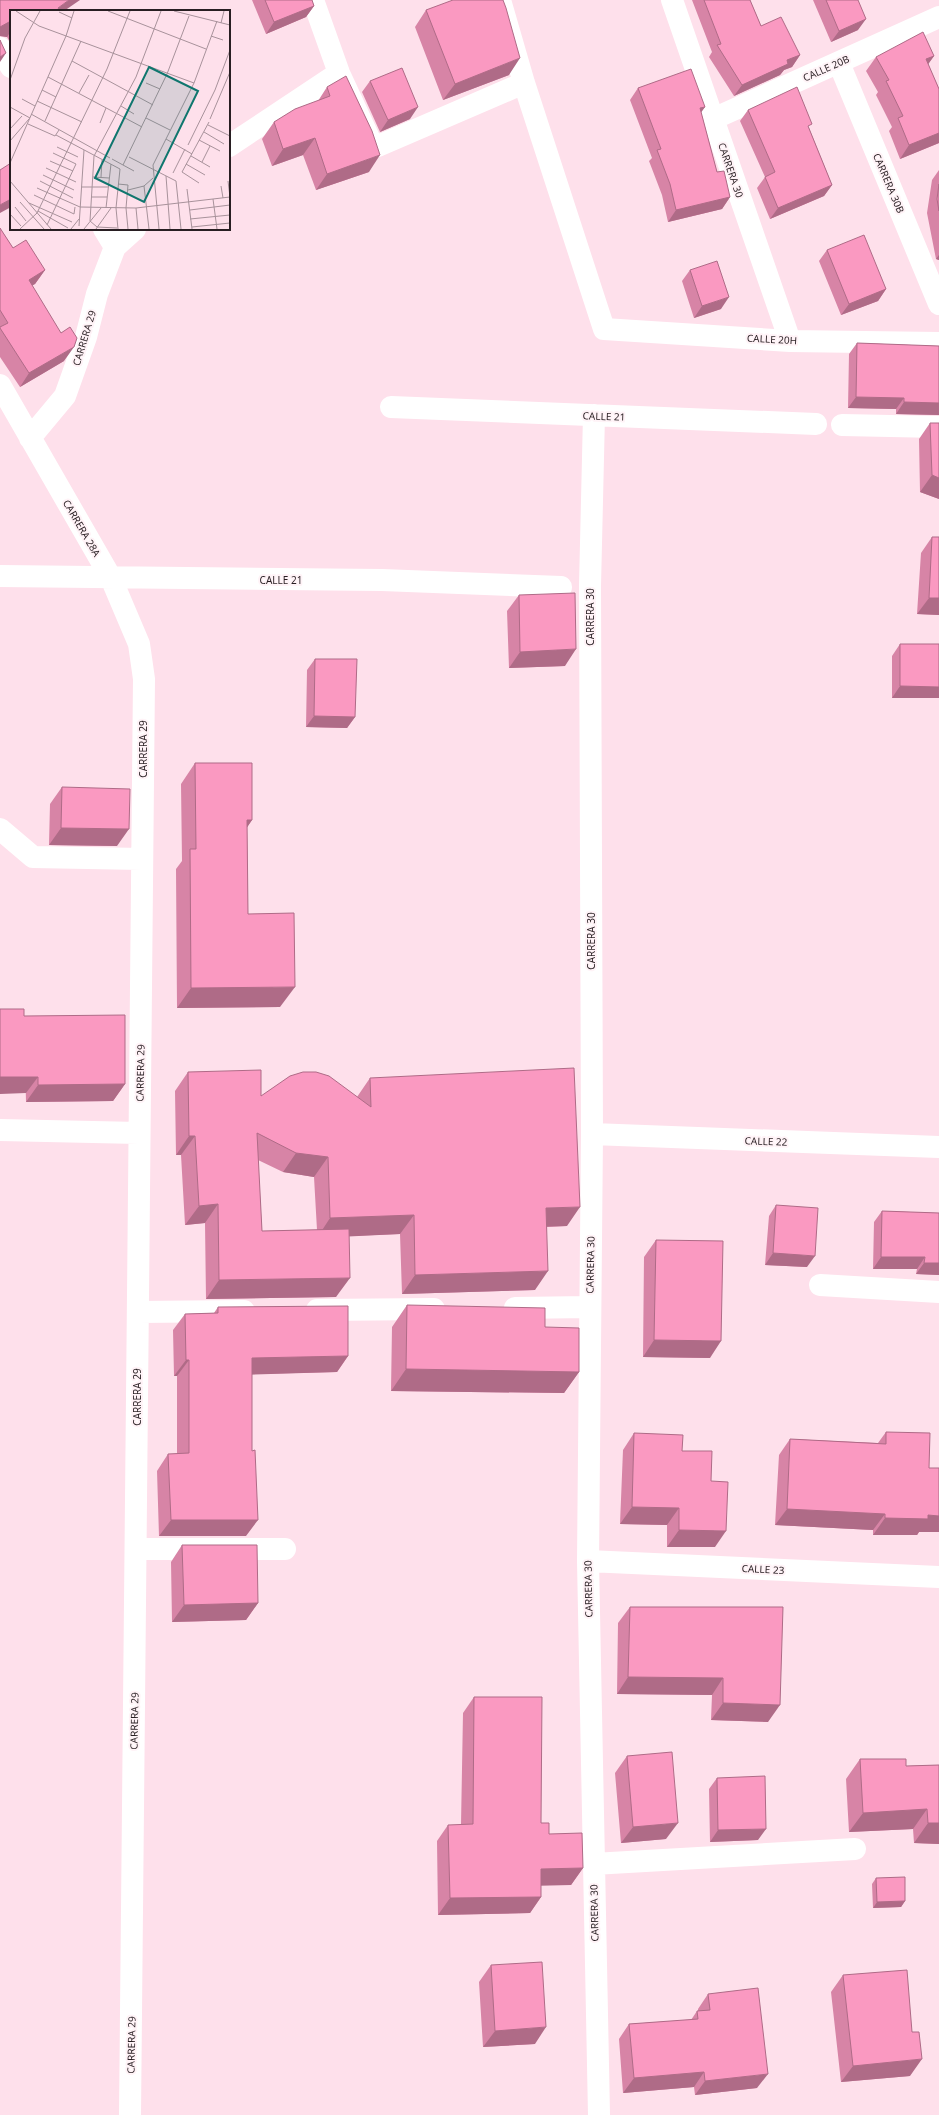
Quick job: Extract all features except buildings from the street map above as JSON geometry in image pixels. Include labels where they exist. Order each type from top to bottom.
[{"type":"street","points":[[313,0],[339,74],[370,140],[378,146],[524,83],[500,0]]},
{"type":"street","name":"CARRERA 30","points":[[672,0],[790,341]]},
{"type":"street","name":"CALLE 20B","points":[[714,119],[939,17]]},
{"type":"street","points":[[0,48],[10,65]]},
{"type":"street","name":"CARRERA 30B","points":[[839,62],[939,304]]},
{"type":"street","points":[[230,145],[339,74]]},
{"type":"street","name":"CALLE 20H","points":[[524,83],[604,329],[790,341],[939,343]]},
{"type":"street","points":[[110,238],[132,230]]},
{"type":"street","name":"CARRERA 29","points":[[30,438],[65,396],[86,337],[110,238]]},
{"type":"street","name":"CARRERA 28A","points":[[0,385],[111,578],[139,644],[144,679]]},
{"type":"street","name":"CALLE 21","points":[[391,406],[594,416],[816,424]]},
{"type":"street","name":"CARRERA 30","points":[[594,416],[590,586],[592,1134],[589,1307],[588,1561],[599,2115]]},
{"type":"street","points":[[842,425],[939,427]]},
{"type":"street","name":"CALLE 21","points":[[0,576],[382,580],[561,587]]},
{"type":"street","name":"CARRERA 29","points":[[130,2115],[144,679]]},
{"type":"street","points":[[0,829],[33,857],[142,859]]},
{"type":"street","points":[[0,1130],[139,1133]]},
{"type":"street","name":"CALLE 22","points":[[592,1134],[939,1148]]},
{"type":"street","points":[[820,1285],[939,1292]]},
{"type":"street","points":[[496,1308],[589,1307]]},
{"type":"street","points":[[296,1311],[456,1309]]},
{"type":"street","points":[[138,1312],[264,1311]]},
{"type":"street","points":[[136,1549],[285,1549]]},
{"type":"street","name":"CALLE 23","points":[[588,1561],[939,1577]]},
{"type":"street","points":[[593,1864],[855,1849]]}]
